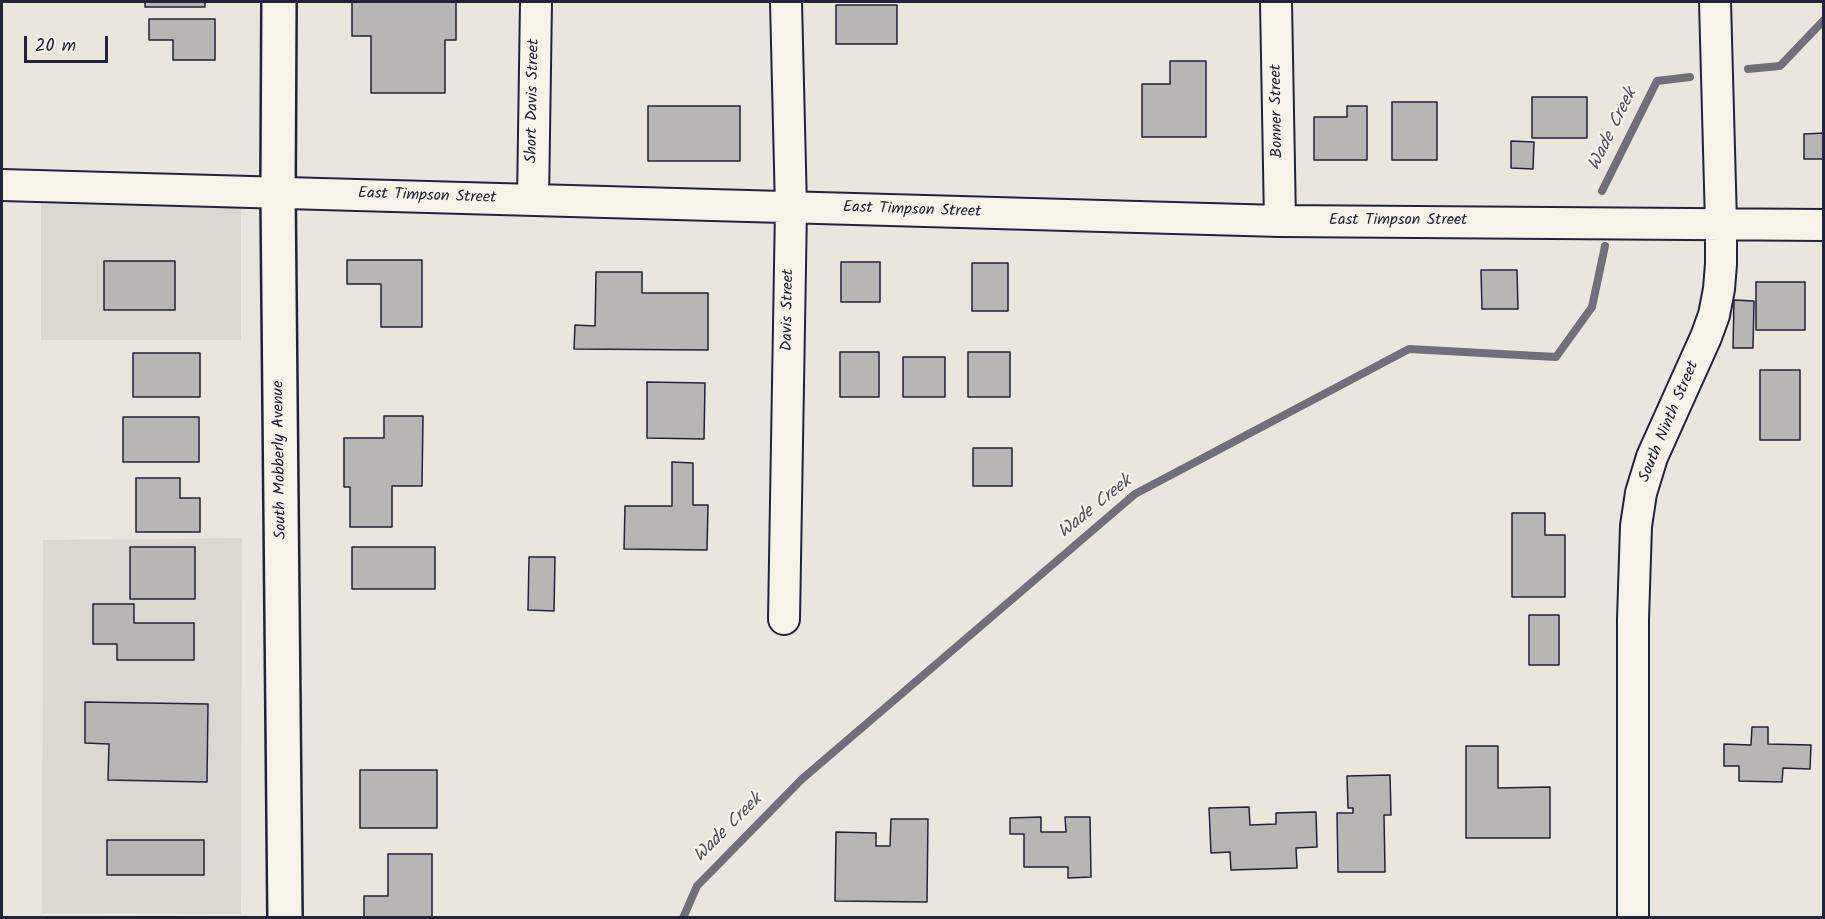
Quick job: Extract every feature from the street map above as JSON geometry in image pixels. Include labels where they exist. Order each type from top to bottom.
[{"type":"main road","name":"South Mobberly Avenue","points":[[279,2],[278,193],[285,918]]},
{"type":"street","name":"Short Davis Street","points":[[533,200],[536,2]]},
{"type":"street","name":"Davis Street","points":[[784,619],[791,208],[786,2]]},
{"type":"street","name":"Bonner Street","points":[[1276,2],[1280,221]]},
{"type":"street","name":"South Ninth Street","points":[[1634,918],[1633,619],[1636,526],[1641,493],[1652,457],[1714,315],[1721,264],[1715,2]]},
{"type":"street","name":"East Timpson Street","points":[[2,185],[1280,221],[1824,225]]},
{"type":"shaded area","points":[[41,204],[241,208],[241,340],[41,340]]},
{"type":"shaded area","points":[[242,538],[241,914],[42,913],[43,540]]},
{"type":"building","points":[[145,2],[205,2],[205,7],[145,7]]},
{"type":"building","points":[[352,2],[456,2],[456,40],[445,40],[445,93],[371,93],[371,36],[352,36]]},
{"type":"building","points":[[836,5],[897,5],[897,44],[836,44]]},
{"type":"building","points":[[149,19],[215,19],[215,60],[173,60],[173,40],[149,40]]},
{"type":"building","points":[[1170,61],[1206,61],[1206,137],[1142,137],[1142,84],[1170,84]]},
{"type":"building","points":[[1532,97],[1587,97],[1587,138],[1532,138]]},
{"type":"building","points":[[1392,102],[1437,102],[1437,160],[1392,160]]},
{"type":"building","points":[[648,106],[740,106],[740,161],[648,161]]},
{"type":"building","points":[[1347,106],[1367,106],[1367,160],[1314,160],[1314,117],[1347,117]]},
{"type":"building","points":[[1824,133],[1824,159],[1804,159],[1804,134]]},
{"type":"building","points":[[1511,141],[1534,142],[1533,169],[1511,168]]},
{"type":"building","points":[[347,260],[422,260],[422,327],[381,327],[381,284],[347,284]]},
{"type":"building","points":[[104,261],[175,261],[175,310],[104,310]]},
{"type":"building","points":[[841,262],[880,262],[880,302],[841,302]]},
{"type":"building","points":[[972,263],[1008,263],[1008,311],[972,311]]},
{"type":"building","points":[[1481,270],[1517,270],[1518,309],[1482,309]]},
{"type":"building","points":[[596,272],[642,272],[642,293],[708,293],[708,350],[574,349],[575,325],[595,326]]},
{"type":"building","points":[[1756,282],[1805,282],[1805,330],[1756,330]]},
{"type":"building","points":[[1734,300],[1754,301],[1753,348],[1733,348]]},
{"type":"building","points":[[840,352],[879,352],[879,397],[840,397]]},
{"type":"building","points":[[968,352],[1010,352],[1010,397],[968,397]]},
{"type":"building","points":[[133,353],[200,353],[200,397],[133,397]]},
{"type":"building","points":[[903,357],[945,357],[945,397],[903,397]]},
{"type":"building","points":[[1760,370],[1800,370],[1800,440],[1760,440]]},
{"type":"building","points":[[647,382],[705,383],[704,439],[647,438]]},
{"type":"building","points":[[384,416],[423,416],[422,486],[392,486],[392,527],[350,527],[350,487],[344,487],[344,438],[384,438]]},
{"type":"building","points":[[123,417],[199,417],[199,462],[123,462]]},
{"type":"building","points":[[973,448],[1012,448],[1012,486],[973,486]]},
{"type":"building","points":[[672,462],[693,463],[693,505],[708,505],[707,550],[624,549],[625,506],[672,506]]},
{"type":"building","points":[[136,478],[180,478],[180,498],[200,498],[200,532],[136,532]]},
{"type":"building","points":[[1512,513],[1545,513],[1545,535],[1565,535],[1565,597],[1512,597]]},
{"type":"building","points":[[130,547],[195,547],[195,599],[130,599]]},
{"type":"building","points":[[352,547],[435,547],[435,589],[352,589]]},
{"type":"building","points":[[529,557],[555,557],[554,611],[528,610]]},
{"type":"building","points":[[93,604],[134,604],[134,623],[194,623],[194,660],[117,660],[117,644],[93,644]]},
{"type":"building","points":[[1529,615],[1559,615],[1559,665],[1529,665]]},
{"type":"building","points":[[85,702],[208,704],[207,782],[108,780],[109,744],[85,743]]},
{"type":"building","points":[[1752,727],[1768,727],[1768,744],[1811,745],[1810,769],[1783,768],[1782,782],[1739,781],[1739,766],[1724,766],[1724,744],[1751,745]]},
{"type":"building","points":[[1466,746],[1498,746],[1498,788],[1550,787],[1550,838],[1466,838]]},
{"type":"building","points":[[360,770],[437,770],[437,828],[360,828]]},
{"type":"building","points":[[1390,775],[1391,815],[1384,815],[1385,872],[1338,872],[1337,813],[1353,813],[1353,808],[1348,808],[1347,776]]},
{"type":"building","points":[[1249,807],[1250,825],[1276,824],[1276,813],[1316,812],[1317,847],[1296,848],[1297,868],[1231,870],[1230,852],[1211,853],[1209,808]]},
{"type":"building","points":[[1041,817],[1041,832],[1066,832],[1065,817],[1090,817],[1091,877],[1068,878],[1068,867],[1024,867],[1024,834],[1010,834],[1010,818]]},
{"type":"building","points":[[891,819],[928,819],[927,902],[835,901],[836,832],[876,833],[876,846],[890,846]]},
{"type":"building","points":[[107,840],[204,840],[204,875],[107,875]]},
{"type":"building","points":[[388,854],[432,854],[432,918],[364,918],[364,896],[388,896]]},
{"type":"waterway","name":"Wade Creek","points":[[1748,69],[1780,66],[1824,20]]},
{"type":"waterway","name":"Wade Creek","points":[[1602,191],[1657,81],[1690,77]]},
{"type":"waterway","name":"Wade Creek","points":[[683,918],[697,886],[802,779],[1135,494],[1409,349],[1556,357],[1592,307],[1605,246]]}]
